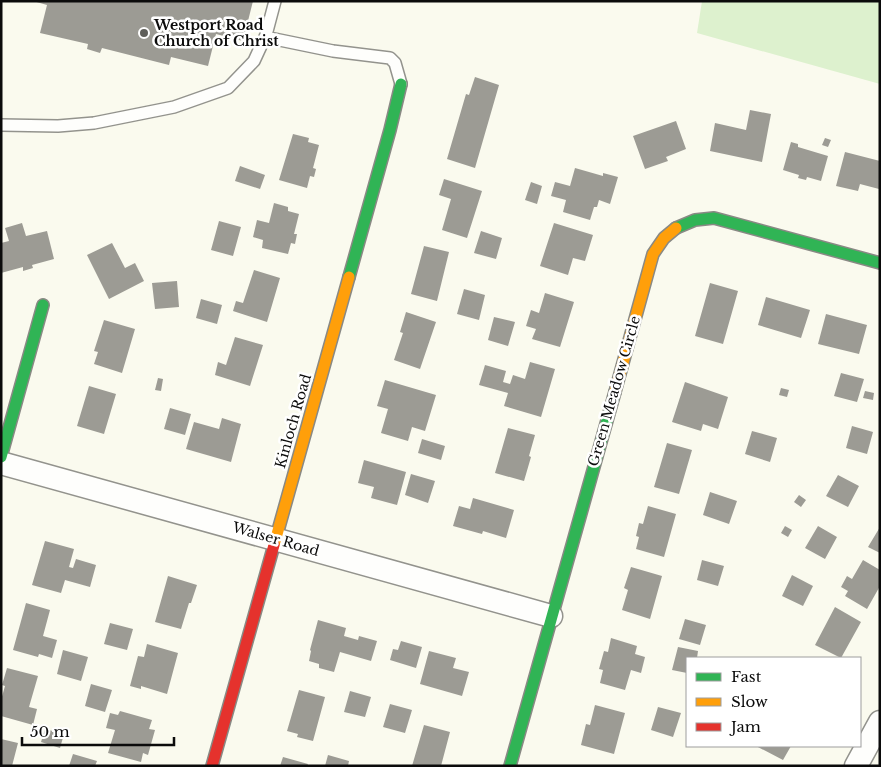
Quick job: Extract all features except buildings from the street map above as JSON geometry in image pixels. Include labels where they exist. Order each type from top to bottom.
[{"type":"street","name":"Kinloch Road","points":[[212,766],[390,130],[400,84]]},
{"type":"street","name":"Green Meadow Circle","points":[[510,766],[653,254],[657,246],[676,227],[695,220],[714,218],[880,263]]},
{"type":"street","points":[[1,457],[43,306]]},
{"type":"street","name":"Walser Road","points":[[1,463],[551,616]]},
{"type":"street","points":[[856,766],[880,722]]},
{"type":"lane","points":[[1,125],[58,126],[94,123],[174,107],[228,88],[254,61],[265,37],[275,1]]},
{"type":"lane","points":[[265,37],[333,51],[390,58],[394,63],[400,84]]},
{"type":"green space","points":[[702,1],[880,1],[880,84],[697,33]]},
{"type":"traffic: fast","points":[[349,277],[401,84]]},
{"type":"traffic: fast","points":[[676,228],[695,220],[714,218],[880,263]]},
{"type":"traffic: fast","points":[[1,457],[43,305]]},
{"type":"traffic: fast","points":[[510,766],[615,392]]},
{"type":"traffic: slow","points":[[615,392],[653,254],[664,238],[676,228]]},
{"type":"traffic: slow","points":[[274,545],[349,277]]},
{"type":"traffic: jam","points":[[212,766],[274,545]]},
{"type":"place","name":"Westport Road Church of Christ","points":[[144,33]]}]
